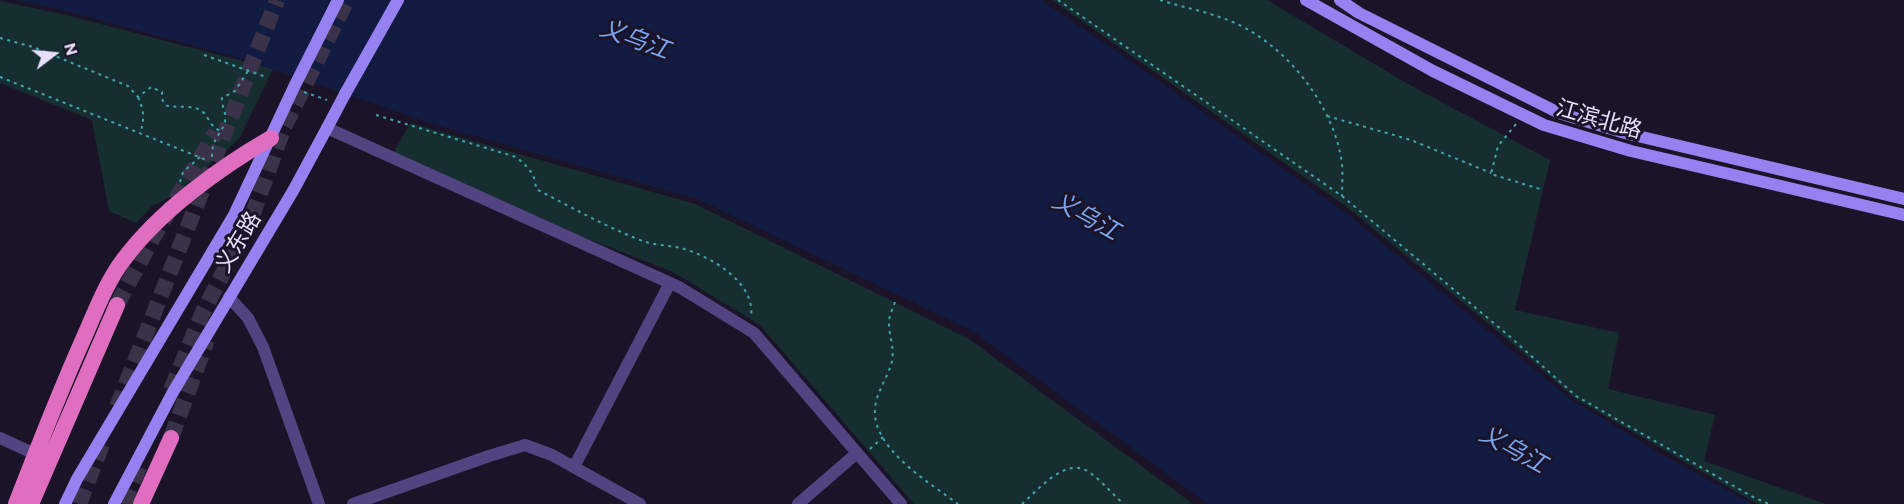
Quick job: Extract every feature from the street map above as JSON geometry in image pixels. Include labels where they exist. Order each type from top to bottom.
[{"type":"highway","points":[[16,504],[88,329],[122,261],[143,235],[175,205],[247,151],[271,138]]},
{"type":"highway","points":[[31,504],[117,305]]},
{"type":"highway","points":[[141,504],[171,438]]},
{"type":"main road","name":"义东路","points":[[65,504],[77,479],[234,215],[297,89],[338,0]]},
{"type":"main road","name":"义东路","points":[[114,504],[173,392],[293,191],[398,0]]},
{"type":"main road","name":"江滨北路","points":[[1306,0],[1433,72],[1544,125],[1631,151],[1904,215]]},
{"type":"main road","name":"江滨北路","points":[[1340,0],[1369,18],[1559,113],[1625,133],[1904,199]]},
{"type":"street","points":[[327,128],[670,283],[754,333],[901,504]]},
{"type":"street","points":[[574,467],[670,283]]},
{"type":"street","points":[[229,297],[248,318],[263,347],[319,504]]},
{"type":"street","points":[[0,438],[35,454]]},
{"type":"street","points":[[353,504],[525,445],[552,454],[640,504]]},
{"type":"street","points":[[798,504],[857,453]]},
{"type":"path","points":[[1058,0],[1342,196],[1508,335],[1576,396],[1769,504]]},
{"type":"path","points":[[1160,0],[1207,12],[1237,24],[1268,42],[1289,60],[1327,116],[1342,164],[1342,196]]},
{"type":"path","points":[[0,38],[33,47],[128,86],[144,110],[140,133]]},
{"type":"path","points":[[204,55],[266,77]]},
{"type":"path","points":[[0,77],[212,162],[212,148],[225,122],[222,98],[235,91],[248,71]]},
{"type":"path","points":[[138,98],[151,87],[162,92],[165,105],[172,108],[195,108],[203,111],[212,127],[220,131]]},
{"type":"path","points":[[297,89],[332,102]]},
{"type":"path","points":[[376,115],[516,157],[530,169],[535,179],[536,189],[639,240],[682,249],[708,259],[730,273],[746,290],[752,306],[750,320]]},
{"type":"path","points":[[1327,116],[1411,140],[1491,173],[1543,190]]},
{"type":"path","points":[[1491,173],[1498,146],[1525,116]]},
{"type":"path","points":[[181,188],[180,180],[183,172],[200,157]]},
{"type":"path","points":[[895,302],[890,319],[892,362],[878,394],[875,411],[878,428],[898,458],[958,504]]},
{"type":"path","points":[[1022,504],[1056,476],[1068,468],[1077,466],[1088,471],[1124,504]]},
{"type":"green space","points":[[1052,0],[1267,0],[1408,84],[1550,160],[1515,310],[1619,333],[1608,389],[1715,415],[1704,461],[1826,504],[1759,504],[1754,502],[1576,399],[1347,207]]},
{"type":"green space","points":[[0,1],[66,15],[273,69],[239,139],[176,194],[152,206],[136,223],[109,211],[92,120],[0,83]]},
{"type":"green space","points":[[410,123],[695,204],[969,339],[1193,504],[914,504],[760,325],[673,272],[389,161]]},
{"type":"water","name":"义乌江","points":[[16,0],[1041,0],[1347,214],[1569,398],[1659,453],[1752,504],[1208,504],[973,331],[698,199],[430,123],[243,59],[70,12]]},
{"type":"tunnel","points":[[117,407],[277,0]]},
{"type":"tunnel","points":[[171,390],[203,312],[251,219],[284,127],[347,0]]},
{"type":"tunnel","points":[[117,305],[151,241],[216,132]]},
{"type":"tunnel","points":[[171,438],[207,340]]},
{"type":"tunnel","points":[[79,504],[105,437]]},
{"type":"tunnel","points":[[124,504],[142,460]]}]
